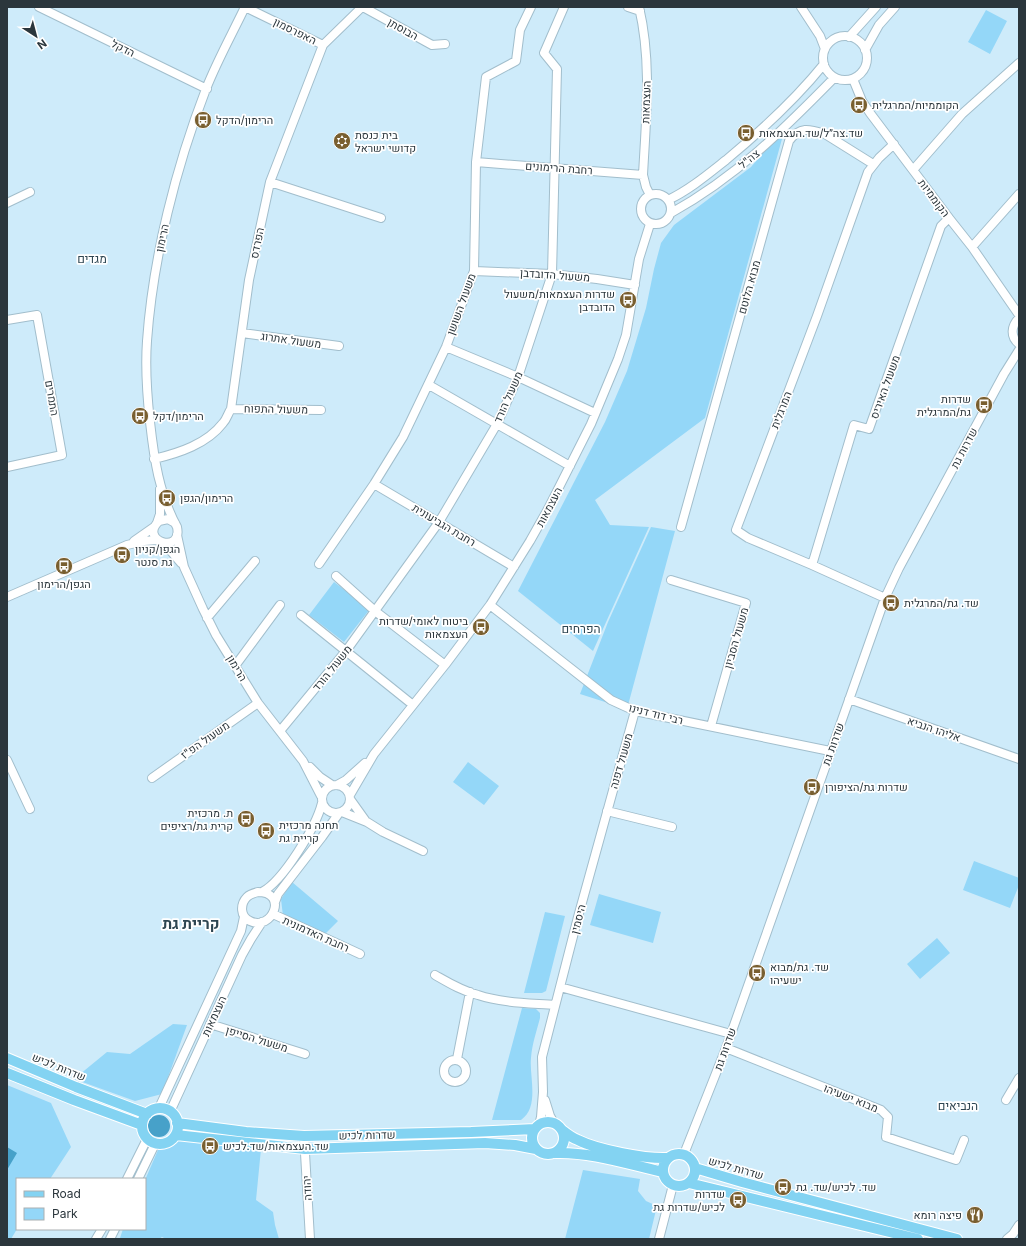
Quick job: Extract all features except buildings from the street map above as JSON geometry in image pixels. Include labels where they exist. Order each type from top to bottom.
[{"type":"main road","name":"שדרות לכיש","points":[[7,1058],[76,1087],[147,1114]]},
{"type":"main road","points":[[7,1072],[142,1125]]},
{"type":"main road","points":[[159,1108],[170,1112],[176,1119],[178,1129],[176,1135],[165,1144],[151,1142],[144,1135],[142,1125],[147,1114],[154,1109],[159,1108]]},
{"type":"main road","name":"שדרות לכיש","points":[[177,1123],[246,1132],[304,1136],[440,1133],[537,1127]]},
{"type":"main road","points":[[663,1172],[589,1154],[545,1154],[536,1149],[532,1139],[537,1127],[544,1123],[558,1127],[579,1141],[622,1152],[658,1158],[667,1158],[675,1154],[684,1154],[692,1160],[695,1168],[695,1174],[689,1183]]},
{"type":"main road","points":[[556,1153],[560,1150],[564,1140],[558,1127]]},
{"type":"main road","name":"שדרות לכיש","points":[[176,1135],[305,1149],[485,1143],[515,1145],[536,1149]]},
{"type":"main road","points":[[667,1158],[662,1167],[664,1178],[673,1185],[678,1186],[689,1183],[918,1239]]},
{"type":"main road","name":"שדרות לכיש","points":[[695,1168],[742,1182],[957,1239]]},
{"type":"street","name":"הדקל","points":[[39,7],[206,89]]},
{"type":"street","name":"הרימון","points":[[175,523],[160,483],[154,458],[147,392],[147,342],[152,299],[160,248],[176,178],[206,89],[245,7]]},
{"type":"street","name":"האפרסמון","points":[[245,7],[324,45]]},
{"type":"street","name":"הפרדס","points":[[154,458],[182,451],[213,434],[224,422],[231,408],[249,280],[270,182],[324,45],[363,7]]},
{"type":"street","name":"הבוסתן","points":[[363,7],[432,45],[445,44]]},
{"type":"street","name":"משעול השושן","points":[[319,564],[374,484],[403,437],[446,347],[474,271],[476,162],[486,77],[516,61],[520,30],[531,7]]},
{"type":"street","name":"משעול הורד","points":[[280,731],[346,651],[439,522],[497,424],[518,377],[552,274],[557,69],[544,53],[564,7]]},
{"type":"street","points":[[628,7],[639,9]]},
{"type":"street","points":[[802,7],[824,44],[825,49]]},
{"type":"street","points":[[849,37],[876,7]]},
{"type":"street","points":[[865,50],[879,25],[895,7]]},
{"type":"street","name":"העצמאות","points":[[639,9],[645,41],[648,80],[643,175],[650,195]]},
{"type":"street","points":[[815,28],[828,37],[849,37],[858,41],[865,50],[867,58],[865,67],[860,74],[853,79],[844,80],[834,78],[826,70],[823,54],[825,49],[833,40],[838,38]]},
{"type":"street","points":[[912,170],[962,114],[1019,63]]},
{"type":"street","name":"צה\"ל","points":[[668,200],[686,190],[743,146],[801,91],[824,64]]},
{"type":"street","name":"צה\"ל","points":[[671,213],[702,194],[753,157],[834,78]]},
{"type":"street","name":"הקוממיות","points":[[853,79],[862,102],[912,170],[972,247],[1019,315]]},
{"type":"street","name":"מבוא הלוטם","points":[[681,527],[789,141],[794,134],[801,130],[816,131],[825,134],[873,164]]},
{"type":"street","name":"המרגלית","points":[[885,598],[748,538],[736,530],[817,316],[868,172],[873,164],[894,144]]},
{"type":"street","name":"רחבת הרימונים","points":[[476,162],[643,175]]},
{"type":"street","points":[[270,182],[381,218]]},
{"type":"street","points":[[7,203],[30,192]]},
{"type":"street","points":[[972,247],[1019,194]]},
{"type":"street","points":[[650,195],[661,195],[668,200],[671,213],[667,220],[663,223],[654,225],[650,224],[644,219],[640,208],[644,200],[650,195]]},
{"type":"street","name":"משעול האיריס","points":[[812,565],[854,425],[869,429],[941,226],[949,218]]},
{"type":"street","name":"העצמאות","points":[[335,785],[352,776],[374,754],[445,665],[490,605],[537,528],[596,413],[618,359],[626,335],[639,259],[650,224]]},
{"type":"street","name":"משעול הדובדבן","points":[[474,271],[552,274],[634,285]]},
{"type":"street","name":"התמרים","points":[[7,320],[37,315],[62,455],[7,468]]},
{"type":"street","points":[[1019,318],[1012,331],[1014,339],[1019,344]]},
{"type":"street","name":"משעול אתרוג","points":[[242,333],[339,346]]},
{"type":"street","points":[[446,347],[518,377],[596,413]]},
{"type":"street","name":"שדרות גת","points":[[684,1154],[726,1048],[885,598],[899,568],[1004,374],[1019,350]]},
{"type":"street","points":[[429,385],[570,466]]},
{"type":"street","name":"משעול התפוח","points":[[231,408],[321,410]]},
{"type":"street","name":"הרימון","points":[[156,525],[160,514],[160,483]]},
{"type":"street","name":"רחבת הגביעונית","points":[[374,484],[514,567]]},
{"type":"street","points":[[7,597],[127,545],[144,541],[172,541],[177,535],[175,523],[166,519],[127,545]]},
{"type":"street","points":[[156,525],[154,535],[161,541]]},
{"type":"street","name":"הרימון","points":[[177,535],[184,567],[207,618],[258,703],[303,761],[320,777],[335,785]]},
{"type":"street","name":"הרימון","points":[[161,541],[184,567]]},
{"type":"street","points":[[207,618],[255,561]]},
{"type":"street","points":[[336,576],[375,610],[445,665]]},
{"type":"street","name":"משעול הסביון","points":[[671,580],[746,603],[711,726]]},
{"type":"street","points":[[235,666],[280,605]]},
{"type":"street","name":"רבי דוד דנינו","points":[[490,605],[611,700],[635,711],[830,751]]},
{"type":"street","points":[[301,615],[413,705]]},
{"type":"street","name":"אליהו הנביא","points":[[849,699],[1019,759]]},
{"type":"street","name":"משעול הפ\"ז","points":[[152,778],[258,703]]},
{"type":"street","name":"משעול דפנה","points":[[607,811],[635,711]]},
{"type":"street","name":"העצמאות","points":[[350,797],[374,754]]},
{"type":"street","points":[[7,760],[30,809]]},
{"type":"street","name":"הרימון","points":[[303,761],[322,800]]},
{"type":"street","points":[[350,797],[348,807],[340,813],[278,894],[273,914],[262,922],[252,922],[244,917],[242,908],[245,900],[252,894],[262,892],[273,885],[294,858],[316,822],[325,789],[335,785],[345,788],[367,822]]},
{"type":"street","points":[[322,800],[324,807],[330,812],[340,813],[367,822],[383,832],[423,851]]},
{"type":"street","points":[[607,811],[672,827]]},
{"type":"street","name":"היסמין","points":[[537,1127],[541,1117],[543,1092],[542,1057],[607,811]]},
{"type":"street","points":[[262,892],[268,894],[275,902]]},
{"type":"street","name":"רחבת האדמונית","points":[[273,914],[360,954]]},
{"type":"street","name":"העצמאות","points":[[159,1108],[241,932],[244,917]]},
{"type":"street","name":"העצמאות","points":[[170,1112],[242,955],[262,922]]},
{"type":"street","points":[[436,975],[456,987],[478,996],[500,1000],[555,1005]]},
{"type":"street","points":[[560,987],[731,1034]]},
{"type":"street","points":[[457,1059],[470,992]]},
{"type":"street","name":"משעול הסייפן","points":[[210,1024],[305,1054]]},
{"type":"street","name":"מבוא ישעיהו","points":[[726,1048],[881,1110],[886,1113],[888,1117],[886,1137],[956,1160],[964,1140]]},
{"type":"street","points":[[1006,1100],[1019,1078]]},
{"type":"street","name":"היסמין","points":[[543,1092],[546,1107],[558,1127]]},
{"type":"street","name":"יהודה","points":[[304,1136],[310,1239]]},
{"type":"street","points":[[129,1178],[151,1142]]},
{"type":"street","points":[[138,1178],[151,1142]]},
{"type":"street","points":[[659,1239],[673,1185]]},
{"type":"street","points":[[1007,1239],[1013,1234],[1019,1225]]},
{"type":"street","points":[[96,1239],[101,1230]]},
{"type":"street","points":[[110,1239],[114,1230]]},
{"type":"green space","points":[[986,10],[1007,21],[990,54],[968,42]]},
{"type":"green space","points":[[785,128],[705,418],[595,500],[610,525],[649,527],[593,651],[518,591],[605,422],[627,371],[646,308],[661,243],[674,225],[751,167]]},
{"type":"green space","points":[[651,527],[675,531],[627,709],[580,694],[608,622]]},
{"type":"green space","points":[[334,582],[370,609],[344,642],[309,615]]},
{"type":"green space","points":[[468,762],[499,786],[484,805],[453,782]]},
{"type":"green space","points":[[974,861],[1019,878],[1019,885],[1010,908],[963,890]]},
{"type":"green space","points":[[292,882],[338,921],[325,934],[283,916],[281,899]]},
{"type":"green space","points":[[599,894],[661,912],[653,943],[590,925]]},
{"type":"green space","points":[[545,912],[565,916],[546,991],[542,993],[524,993]]},
{"type":"green space","points":[[937,938],[950,953],[920,979],[907,964]]},
{"type":"green space","points":[[522,1008],[536,1009],[540,1013],[531,1058],[532,1099],[530,1107],[527,1114],[521,1120],[492,1120]]},
{"type":"green space","points":[[173,1024],[187,1025],[162,1094],[135,1101],[74,1079],[107,1052],[130,1054]]},
{"type":"green space","points":[[7,1085],[51,1103],[71,1147],[51,1178],[16,1178],[16,1230],[11,1239],[7,1239]]},
{"type":"green space","points":[[179,1140],[261,1149],[256,1200],[273,1212],[279,1239],[166,1239],[162,1237],[159,1239],[120,1238],[123,1230],[146,1230],[146,1178],[158,1150],[170,1147]]},
{"type":"green space","points":[[583,1170],[640,1179],[638,1191],[646,1201],[657,1206],[649,1239],[565,1239]]},
{"type":"shaded area","points":[[159,1115],[167,1118],[170,1126],[167,1134],[159,1137],[151,1134],[148,1126],[151,1118]]},
{"type":"shaded area","points":[[7,1147],[17,1153],[7,1170]]},
{"type":"place","name":"הקוממיות/המרגלית","points":[[859,105]]},
{"type":"place","name":"הרימון/הדקל","points":[[203,120]]},
{"type":"place","name":"שד.צה״ל/שד.העצמאות","points":[[746,133]]},
{"type":"place","name":"בית כנסת קדושי ישראל","points":[[342,141]]},
{"type":"place","name":"שדרות העצמאות/משעול הדובדבן","points":[[628,300]]},
{"type":"place","name":"שדרות גת/המרגלית","points":[[984,405]]},
{"type":"place","name":"הרימון/דקל","points":[[140,416]]},
{"type":"place","name":"הרימון/הגפן","points":[[167,498]]},
{"type":"place","name":"הגפן/קניון גת סנטר","points":[[122,555]]},
{"type":"place","name":"הגפן/הרימון","points":[[64,566]]},
{"type":"place","name":"שד. גת/המרגלית","points":[[891,603]]},
{"type":"place","name":"ביטוח לאומי/שדרות העצמאות","points":[[481,627]]},
{"type":"place","name":"שדרות גת/הציפורן","points":[[812,787]]},
{"type":"place","name":"ת. מרכזית קרית גת/רציפים","points":[[246,819]]},
{"type":"place","name":"תחנה מרכזית קריית גת","points":[[266,831]]},
{"type":"place","name":"שד. גת/מבוא ישעיהו","points":[[757,973]]},
{"type":"place","name":"שד.העצמאות/שד.לכיש","points":[[210,1146]]},
{"type":"place","name":"שד. לכיש/שד. גת","points":[[783,1187]]},
{"type":"place","name":"שדרות לכיש/שדרות גת","points":[[738,1200]]},
{"type":"place","name":"פיצה רומא","points":[[975,1215]]},
{"type":"district","name":"מגדים","points":[[92,259]]},
{"type":"district","name":"הפרחים","points":[[581,629]]},
{"type":"district","name":"קריית גת","points":[[191,924]]},
{"type":"district","name":"הנביאים","points":[[958,1106]]}]
